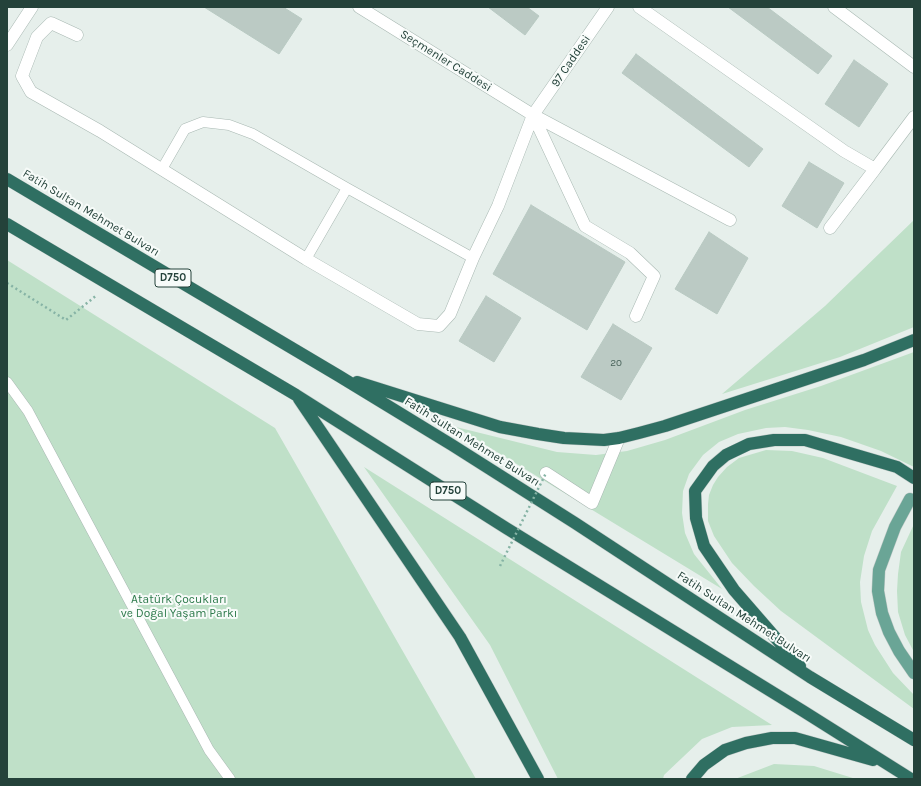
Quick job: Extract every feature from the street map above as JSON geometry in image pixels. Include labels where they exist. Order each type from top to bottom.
[{"type":"highway","name":"Fatih Sultan Mehmet Bulvarı","points":[[7,179],[339,376],[452,445],[575,523],[810,677],[914,740]]},
{"type":"highway","name":"D750","points":[[7,224],[296,395],[500,524],[803,710],[911,779]]},
{"type":"highway","points":[[339,376],[500,427],[564,438],[596,440],[619,438],[665,426],[864,360],[914,340]]},
{"type":"highway","points":[[296,395],[460,637],[538,779]]},
{"type":"highway","points":[[810,677],[734,590],[704,546],[696,518],[696,491],[713,466],[726,454],[749,444],[774,440],[805,440],[898,467],[914,478]]},
{"type":"highway","points":[[692,779],[704,765],[725,750],[746,743],[772,738],[795,738],[886,763]]},
{"type":"main road","points":[[910,499],[895,527],[884,555],[880,570],[878,591],[882,613],[889,632],[899,651],[914,673]]},
{"type":"street","points":[[7,45],[32,7]]},
{"type":"street","name":"Seçmenler Caddesi","points":[[359,7],[533,115],[730,220]]},
{"type":"street","points":[[639,7],[844,151],[875,170]]},
{"type":"street","points":[[834,7],[914,67]]},
{"type":"street","name":"97 Caddesi","points":[[306,259],[418,324],[439,326],[450,314],[473,258],[498,206],[533,115],[603,9]]},
{"type":"street","points":[[77,35],[51,23],[37,37],[22,76],[31,92],[100,131],[306,259]]},
{"type":"street","points":[[533,115],[585,226],[630,252],[654,276],[636,316]]},
{"type":"street","points":[[830,228],[914,117]]},
{"type":"street","points":[[546,473],[592,503],[619,438]]},
{"type":"lane","points":[[162,169],[185,129],[203,122],[229,125],[253,134],[473,258]]},
{"type":"lane","points":[[306,259],[347,188]]},
{"type":"lane","points":[[7,382],[28,411],[209,750],[230,779]]},
{"type":"path","points":[[7,283],[66,320],[109,285]]},
{"type":"path","points":[[500,566],[546,473]]},
{"type":"green space","points":[[914,220],[914,327],[840,357],[722,394],[825,306]]},
{"type":"green space","name":"Atatürk Çocukları ve Doğal Yaşam Parkı","points":[[7,260],[275,428],[476,779],[7,779]]},
{"type":"green space","points":[[914,352],[914,467],[881,451],[841,437],[785,427],[766,428],[738,434],[719,442],[703,455],[689,474],[683,491],[682,513],[685,533],[694,554],[722,589],[456,427],[557,452],[596,455],[627,451],[665,440],[745,410],[821,386]]},
{"type":"green space","points":[[766,450],[792,451],[823,458],[897,486],[872,531],[864,556],[860,582],[861,602],[868,630],[875,645],[893,673],[914,695],[914,709],[781,611],[732,563],[714,536],[708,521],[709,495],[713,485],[727,467],[739,458]]},
{"type":"green space","points":[[364,467],[772,725],[732,727],[702,739],[664,775],[663,779],[558,779],[490,645]]},
{"type":"green space","points":[[914,524],[914,652],[905,635],[898,612],[897,591],[901,552]]},
{"type":"green space","points":[[774,764],[814,766],[856,779],[735,779]]},
{"type":"building","points":[[204,7],[283,7],[302,19],[279,54]]},
{"type":"building","points":[[488,7],[527,7],[539,16],[525,35]]},
{"type":"building","points":[[728,7],[767,7],[832,56],[818,74]]},
{"type":"building","points":[[636,54],[763,149],[749,167],[622,73]]},
{"type":"building","points":[[854,60],[888,84],[859,127],[825,104]]},
{"type":"building","points":[[809,162],[844,183],[817,228],[782,206]]},
{"type":"building","points":[[531,205],[625,262],[587,330],[493,274]]},
{"type":"building","points":[[709,232],[748,258],[717,314],[675,289]]},
{"type":"building","points":[[486,296],[521,318],[494,362],[459,341]]},
{"type":"building","points":[[613,324],[652,348],[621,400],[581,377]]}]
